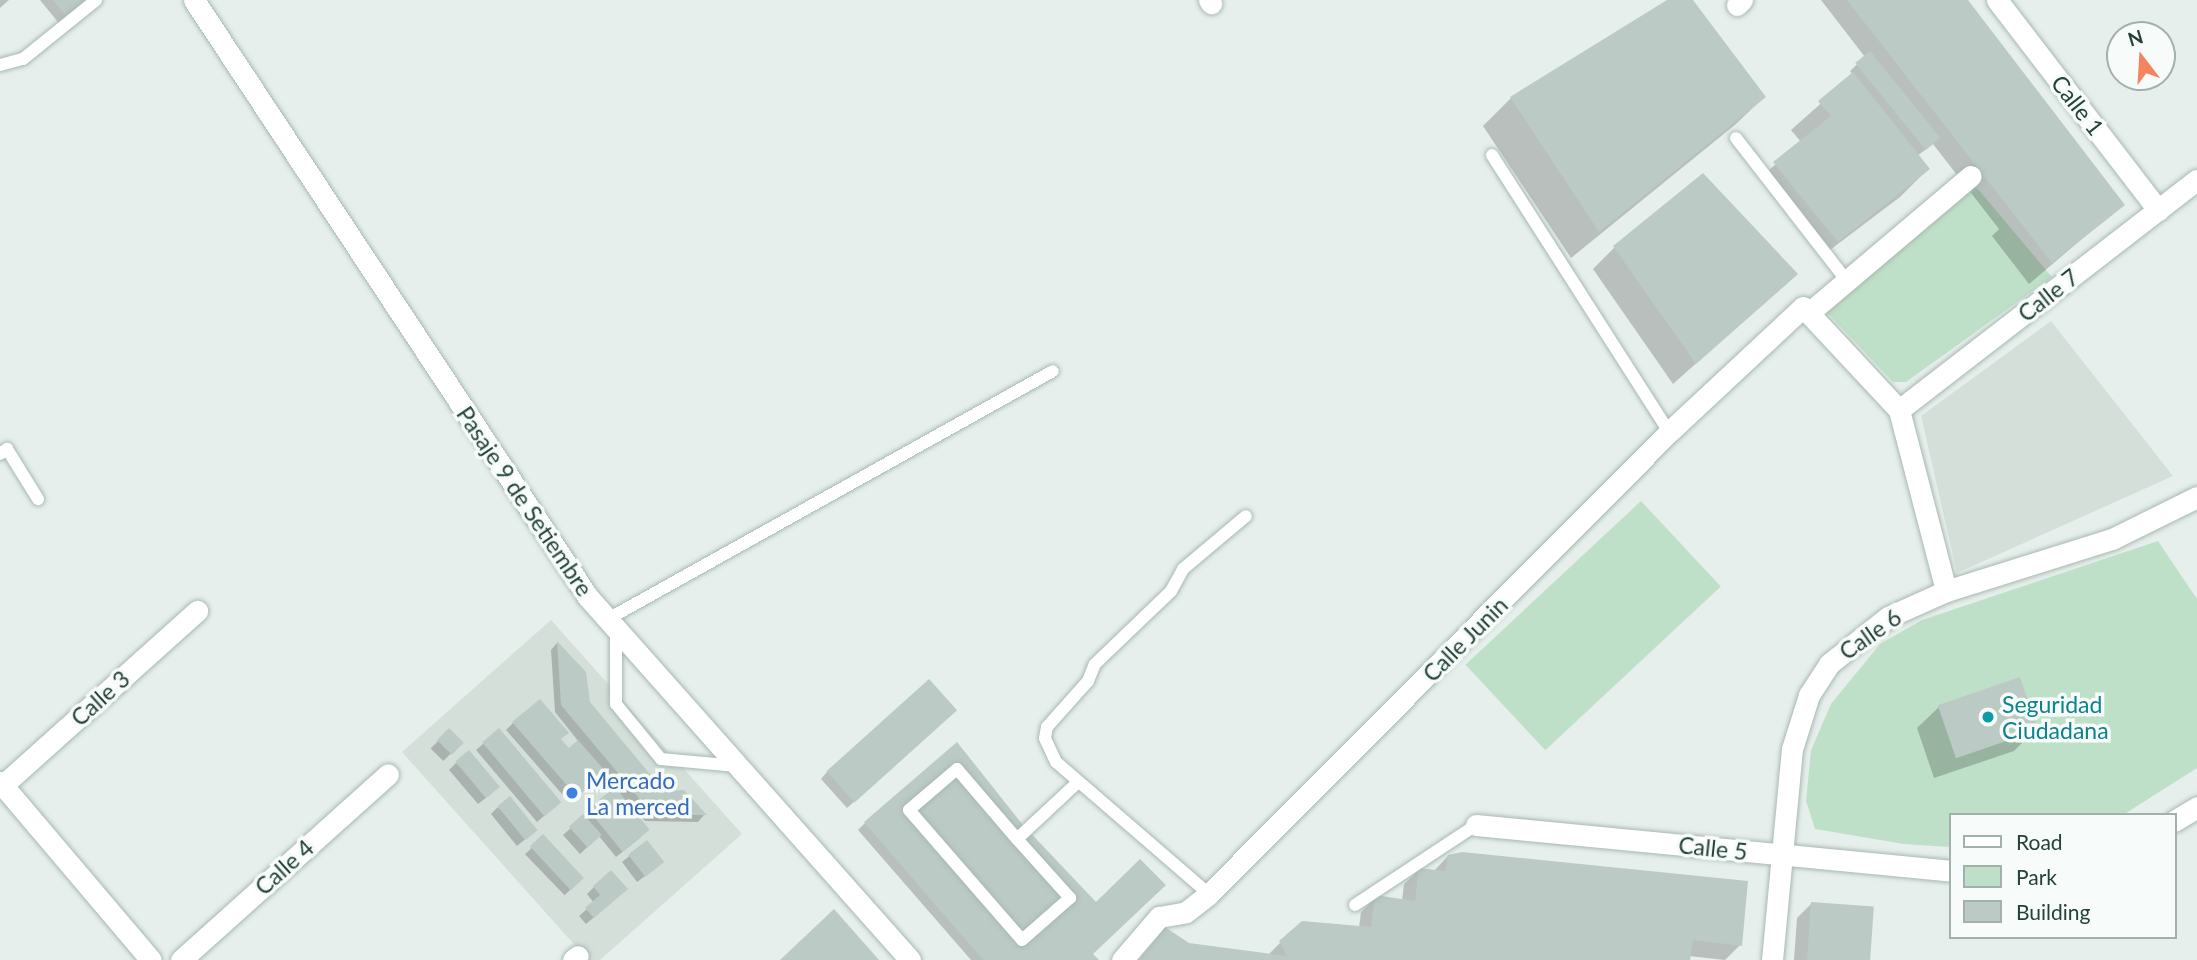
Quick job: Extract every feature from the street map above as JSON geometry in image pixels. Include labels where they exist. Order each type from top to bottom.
[{"type":"street","name":"Pasaje 9 de Setiembre","points":[[194,0],[588,597],[910,960]]},
{"type":"street","name":"Calle 1","points":[[1997,0],[2158,210]]},
{"type":"street","name":"Calle Junin","points":[[1122,960],[1159,917],[1186,912],[1209,894],[1669,432],[1807,309],[1847,281],[1971,176]]},
{"type":"street","name":"Calle 7","points":[[1899,410],[2197,180]]},
{"type":"street","points":[[1807,309],[1899,410],[1946,592]]},
{"type":"street","name":"Calle 6","points":[[1772,960],[1792,749],[1809,695],[1848,645],[1888,617],[1946,592],[2076,552],[2197,497]]},
{"type":"street","name":"Calle 3","points":[[1,784],[197,611]]},
{"type":"street","name":"Calle 4","points":[[181,960],[388,774]]},
{"type":"street","points":[[1,784],[151,960]]},
{"type":"street","points":[[2176,820],[2197,807]]},
{"type":"street","name":"Calle 5","points":[[1476,825],[1948,871]]},
{"type":"lane","points":[[0,65],[23,59],[96,0]]},
{"type":"lane","points":[[1737,138],[1847,281]]},
{"type":"lane","points":[[1492,155],[1669,432]]},
{"type":"lane","points":[[737,766],[661,759],[617,704],[612,624],[1053,370]]},
{"type":"lane","points":[[0,454],[7,449],[38,499]]},
{"type":"lane","points":[[1209,894],[1078,782],[1048,751],[1047,727],[1088,681],[1096,664],[1171,591],[1184,569],[1246,516]]},
{"type":"lane","points":[[957,769],[1017,839],[1070,898],[1022,940],[908,810],[957,769]]},
{"type":"lane","points":[[1017,839],[1078,782]]},
{"type":"lane","points":[[1355,905],[1476,825]]},
{"type":"shaded area","points":[[2051,321],[2173,476],[1957,573],[1921,416]]},
{"type":"shaded area","name":"Mercado La merced","points":[[551,620],[742,834],[600,960],[588,960],[402,752]]},
{"type":"green space","points":[[1972,182],[2052,277],[1906,382],[1893,382],[1822,307]]},
{"type":"green space","points":[[1641,501],[1721,587],[1545,750],[1465,665]]},
{"type":"green space","points":[[2158,541],[2197,599],[2197,768],[2126,813],[1948,813],[1948,847],[1904,844],[1815,829],[1806,801],[1811,750],[1831,704],[1880,644],[1922,620]]},
{"type":"building","points":[[53,0],[96,0],[70,21]]},
{"type":"building","points":[[1667,0],[1693,0],[1766,97],[1599,232],[1510,97]]},
{"type":"building","points":[[1847,0],[1968,0],[2125,205],[2052,263]]},
{"type":"building","points":[[1870,51],[1940,138],[1926,150],[1855,63]]},
{"type":"building","points":[[1853,72],[1930,169],[1838,242],[1773,162],[1831,116],[1818,101]]},
{"type":"building","points":[[1703,173],[1798,274],[1696,364],[1613,246]]},
{"type":"building","points":[[557,641],[586,672],[590,702],[664,791],[684,790],[707,815],[653,815],[561,705]]},
{"type":"building","name":"Seguridad Ciudadana","points":[[2020,677],[2038,730],[1956,758],[1938,705]]},
{"type":"building","points":[[929,679],[957,710],[855,803],[826,771]]},
{"type":"building","points":[[540,699],[569,733],[561,739],[569,748],[578,740],[606,772],[577,797],[512,722]]},
{"type":"building","points":[[449,728],[464,743],[452,755],[437,740]]},
{"type":"building","points":[[499,728],[561,802],[544,816],[482,742]]},
{"type":"building","points":[[957,742],[1023,825],[1096,902],[1140,859],[1166,885],[1093,954],[1099,960],[983,960],[864,822]]},
{"type":"building","points":[[469,750],[500,787],[486,798],[455,762]]},
{"type":"building","points":[[615,787],[650,830],[622,852],[588,809]]},
{"type":"building","points":[[510,796],[538,830],[525,840],[498,806]]},
{"type":"building","points":[[583,814],[602,835],[588,848],[569,827]]},
{"type":"building","points":[[543,834],[584,878],[571,890],[530,846]]},
{"type":"building","points":[[647,840],[664,862],[645,877],[628,855]]},
{"type":"building","points":[[1462,852],[1748,881],[1742,946],[1693,940],[1690,960],[1139,960],[1165,927],[1189,943],[1287,956],[1279,941],[1302,921],[1371,927],[1375,895],[1415,901],[1419,868],[1445,871],[1448,855]]},
{"type":"building","points":[[611,870],[628,889],[594,918],[585,908],[600,895],[593,886]]},
{"type":"building","points":[[1811,902],[1874,906],[1870,960],[1807,960]]},
{"type":"building","points":[[834,909],[879,960],[780,960]]},
{"type":"place","name":"Seguridad Ciudadana","points":[[1988,717]]},
{"type":"place","name":"Mercado La merced","points":[[572,793]]}]
